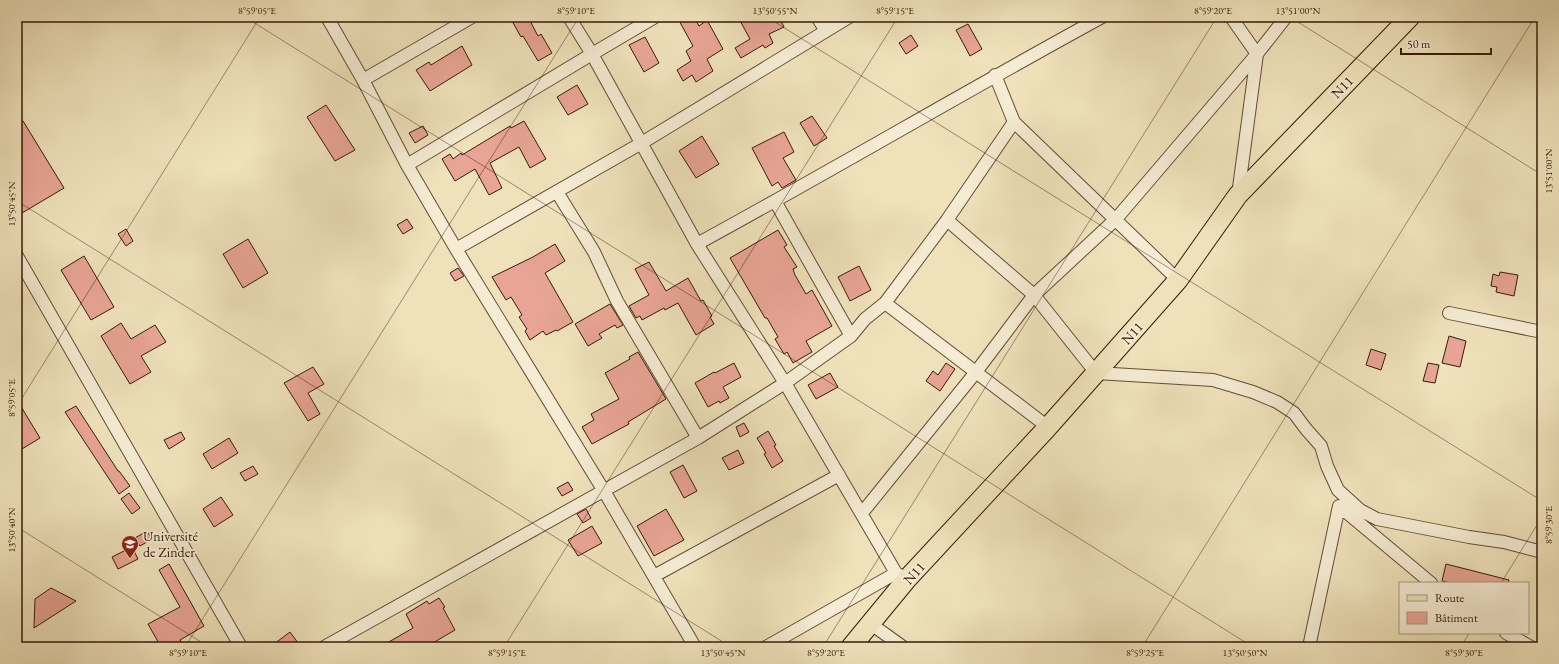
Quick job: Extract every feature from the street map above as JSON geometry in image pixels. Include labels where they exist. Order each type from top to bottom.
[{"type":"main road","name":"N11","points":[[851,647],[871,624],[902,576],[1048,426],[1178,280],[1238,195],[1410,17]]},
{"type":"street","points":[[327,17],[456,249],[604,491],[695,647]]},
{"type":"street","points":[[363,80],[472,17]]},
{"type":"street","points":[[569,17],[592,54],[640,144],[697,244],[785,383],[862,513],[902,576],[766,647]]},
{"type":"street","points":[[408,165],[655,17]]},
{"type":"street","points":[[817,17],[826,31]]},
{"type":"street","points":[[456,249],[640,144],[849,17]]},
{"type":"street","points":[[697,244],[995,75],[1102,17]]},
{"type":"street","points":[[1231,17],[1257,54],[1238,195]]},
{"type":"street","points":[[862,513],[976,372],[1034,294],[1116,219],[1257,54],[1286,17]]},
{"type":"street","points":[[995,75],[1014,122],[1178,280]]},
{"type":"street","points":[[324,647],[698,438],[785,383],[851,336],[865,319],[886,303],[947,220],[1014,122]]},
{"type":"street","points":[[557,192],[594,252],[618,301],[698,438]]},
{"type":"street","points":[[775,201],[851,336]]},
{"type":"street","points":[[947,220],[1034,294],[1096,373],[1214,380],[1253,392],[1277,402],[1294,413],[1321,446],[1327,466],[1338,490],[1360,510],[1377,519],[1469,537],[1504,542],[1542,552]]},
{"type":"street","points":[[17,256],[241,647]]},
{"type":"street","points":[[886,303],[1048,426]]},
{"type":"street","points":[[1449,313],[1542,332]]},
{"type":"street","points":[[654,576],[839,475]]},
{"type":"street","points":[[1339,506],[1360,510]]},
{"type":"street","points":[[1339,506],[1430,582]]},
{"type":"street","points":[[1309,647],[1339,506]]},
{"type":"street","points":[[871,624],[903,647]]},
{"type":"street","points":[[1508,634],[1531,647]]},
{"type":"building","points":[[520,17],[528,17],[538,36],[541,34],[552,53],[538,61],[512,21]]},
{"type":"building","points":[[677,17],[694,17],[699,26],[707,20],[723,49],[707,59],[713,71],[696,82],[692,75],[683,81],[677,70],[691,61],[686,51],[693,46]]},
{"type":"building","points":[[738,17],[779,17],[784,27],[769,34],[773,43],[765,48],[763,45],[741,58],[735,48],[750,39]]},
{"type":"building","points":[[968,24],[982,49],[970,56],[956,30]]},
{"type":"building","points":[[911,35],[918,46],[906,54],[899,43]]},
{"type":"building","points":[[645,37],[659,63],[644,72],[629,45]]},
{"type":"building","points":[[462,46],[472,65],[430,91],[416,70],[429,62],[431,65]]},
{"type":"building","points":[[577,85],[588,104],[568,115],[557,97]]},
{"type":"building","points":[[326,105],[355,150],[335,161],[307,117]]},
{"type":"building","points":[[812,116],[827,138],[814,146],[800,123]]},
{"type":"building","points":[[23,121],[64,188],[22,213],[17,205],[17,125]]},
{"type":"building","points":[[524,121],[546,159],[530,168],[519,147],[490,163],[502,188],[489,195],[475,169],[455,181],[442,159],[450,154],[453,159],[461,153],[462,155],[510,126],[511,128]]},
{"type":"building","points":[[423,126],[428,135],[415,143],[409,133]]},
{"type":"building","points":[[784,132],[794,152],[783,158],[796,180],[782,188],[778,182],[772,186],[752,148]]},
{"type":"building","points":[[702,136],[719,164],[696,178],[679,151]]},
{"type":"building","points":[[407,219],[413,228],[403,234],[397,225]]},
{"type":"building","points":[[126,229],[133,241],[126,246],[118,234]]},
{"type":"building","points":[[778,230],[787,245],[784,247],[797,267],[793,269],[795,275],[806,294],[812,290],[832,326],[806,341],[812,352],[793,363],[787,352],[784,354],[775,339],[778,337],[767,318],[765,318],[730,258]]},
{"type":"building","points":[[248,239],[268,273],[243,288],[223,254]]},
{"type":"building","points":[[555,244],[565,261],[545,273],[573,322],[546,335],[543,331],[530,340],[525,331],[527,329],[519,317],[522,315],[511,297],[506,300],[492,277],[533,257]]},
{"type":"building","points":[[84,256],[114,307],[91,320],[61,270]]},
{"type":"building","points":[[649,262],[666,291],[688,278],[701,301],[703,300],[712,316],[710,317],[714,324],[696,335],[678,303],[665,310],[664,308],[642,320],[640,316],[636,318],[629,306],[649,295],[635,269]]},
{"type":"building","points":[[859,266],[871,290],[850,301],[838,277]]},
{"type":"building","points":[[458,268],[464,276],[455,281],[450,273]]},
{"type":"building","points":[[1500,272],[1518,275],[1514,296],[1496,292],[1497,287],[1491,286],[1493,274],[1499,276]]},
{"type":"building","points":[[610,304],[623,325],[617,328],[615,325],[599,334],[602,338],[588,346],[575,324]]},
{"type":"building","points":[[121,323],[131,339],[155,325],[166,342],[141,356],[151,372],[130,384],[101,336]]},
{"type":"building","points":[[1449,336],[1466,341],[1460,367],[1442,363]]},
{"type":"building","points":[[1371,349],[1386,354],[1381,370],[1366,365]]},
{"type":"building","points":[[638,352],[666,399],[628,422],[629,424],[592,444],[582,427],[594,420],[591,414],[619,399],[605,373],[630,359],[629,357]]},
{"type":"building","points":[[734,363],[741,377],[723,387],[729,398],[708,407],[695,383]]},
{"type":"building","points":[[946,363],[955,369],[940,391],[926,381],[933,371],[938,375]]},
{"type":"building","points":[[1428,363],[1439,365],[1435,383],[1423,381]]},
{"type":"building","points":[[313,367],[324,384],[308,393],[320,414],[308,421],[284,383]]},
{"type":"building","points":[[830,373],[838,387],[816,399],[808,385]]},
{"type":"building","points":[[17,400],[40,438],[17,452]]},
{"type":"building","points":[[76,406],[118,471],[130,486],[119,494],[65,412]]},
{"type":"building","points":[[744,423],[749,432],[740,437],[736,427]]},
{"type":"building","points":[[768,431],[776,445],[774,446],[783,461],[772,468],[764,454],[766,453],[757,438]]},
{"type":"building","points":[[181,432],[185,439],[169,449],[164,440]]},
{"type":"building","points":[[229,438],[238,453],[212,469],[203,454]]},
{"type":"building","points":[[738,450],[744,463],[729,470],[722,458]]},
{"type":"building","points":[[683,465],[697,491],[684,498],[670,472]]},
{"type":"building","points":[[253,466],[258,474],[245,481],[240,473]]},
{"type":"building","points":[[568,482],[573,490],[562,496],[557,488]]},
{"type":"building","points":[[129,493],[140,508],[132,514],[121,499]]},
{"type":"building","points":[[221,497],[233,515],[214,527],[203,509]]},
{"type":"building","points":[[586,509],[591,518],[583,523],[577,514]]},
{"type":"building","points":[[666,509],[684,540],[654,556],[637,526]]},
{"type":"building","points":[[592,526],[602,543],[578,556],[568,540]]},
{"type":"building","points":[[147,531],[152,539],[140,546],[135,538]]},
{"type":"building","points":[[132,547],[138,559],[118,569],[112,557]]},
{"type":"building","points":[[169,564],[204,626],[180,640],[184,647],[161,647],[148,624],[180,607],[159,570]]},
{"type":"building","points":[[1446,564],[1509,580],[1508,582],[1442,581]]},
{"type":"building","points":[[51,588],[76,601],[34,628],[35,599]]},
{"type":"building","points":[[439,598],[445,607],[443,608],[455,630],[426,647],[380,647],[413,628],[406,614],[427,601],[429,604]]},
{"type":"building","points":[[290,632],[301,647],[270,647]]},
{"type":"place","name":"Université de Zinder","points":[[130,559]]}]
